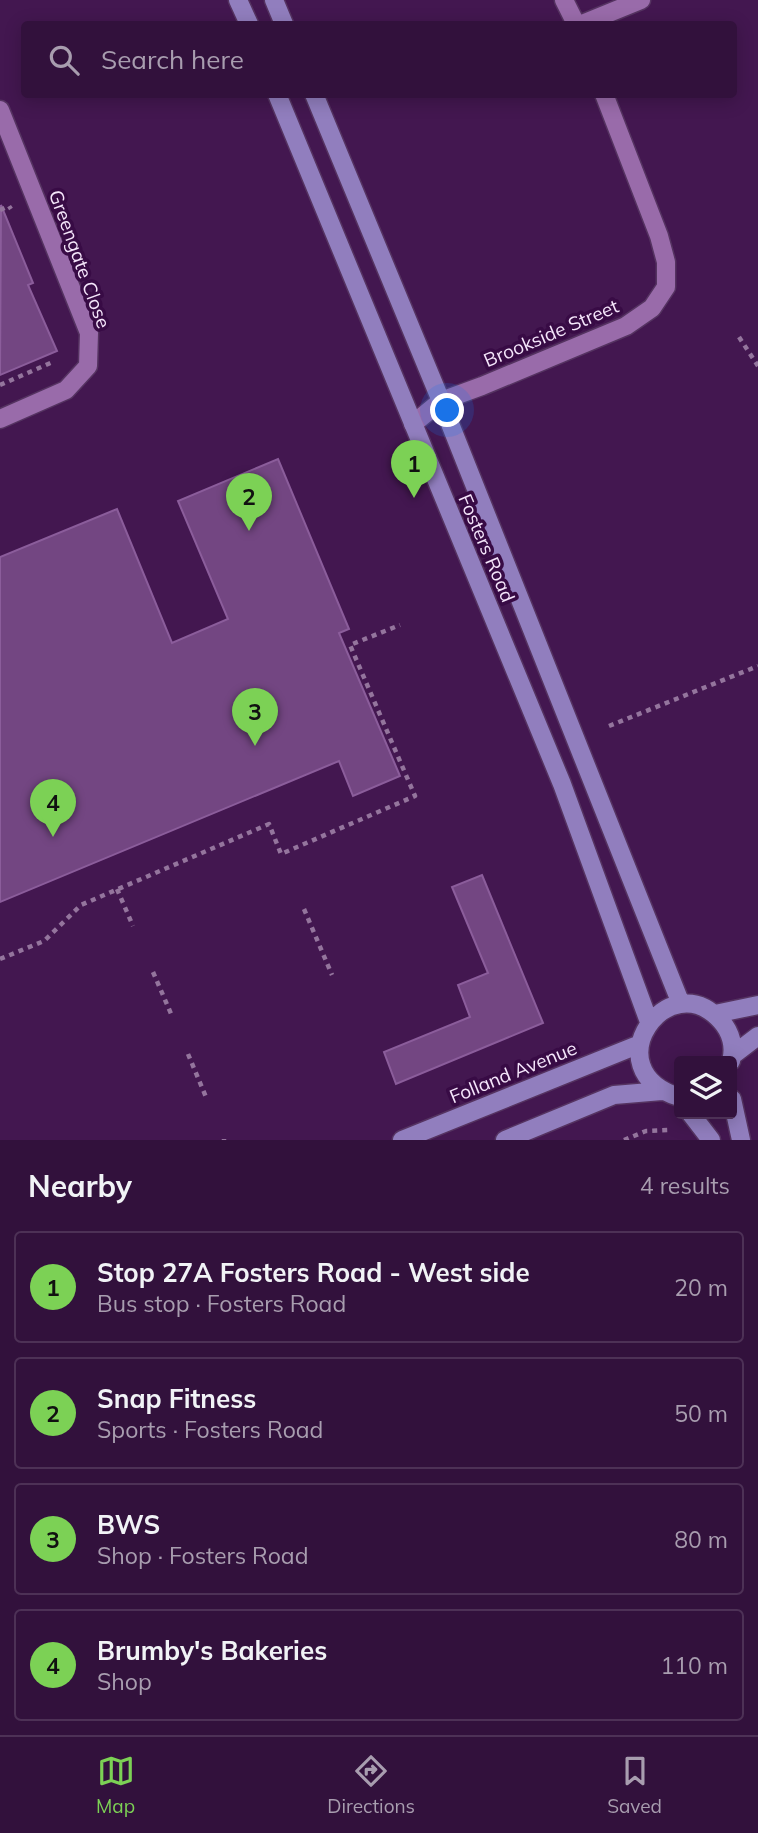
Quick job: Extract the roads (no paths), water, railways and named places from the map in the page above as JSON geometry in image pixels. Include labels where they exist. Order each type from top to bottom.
[{"type":"main road","points":[[239,0],[247,21]]},
{"type":"main road","points":[[274,0],[283,21]]},
{"type":"main road","name":"Fosters Road","points":[[279,98],[562,784],[649,1022]]},
{"type":"main road","name":"Fosters Road","points":[[316,98],[441,401],[681,1004]]},
{"type":"main road","points":[[674,1095],[647,1078],[641,1063],[640,1044],[649,1022],[662,1011],[681,1004],[697,1005],[715,1014],[732,1040],[732,1056]]},
{"type":"main road","points":[[715,1014],[758,1006]]},
{"type":"main road","points":[[734,1056],[758,1036]]},
{"type":"main road","name":"Folland Avenue","points":[[402,1140],[640,1044]]},
{"type":"main road","points":[[505,1140],[614,1096],[674,1096]]},
{"type":"main road","points":[[695,1119],[711,1140]]},
{"type":"main road","points":[[736,1119],[741,1140]]},
{"type":"street","points":[[564,0],[574,21]]},
{"type":"street","points":[[589,21],[641,0]]},
{"type":"street","name":"Brookside Street","points":[[413,424],[441,401],[626,326],[652,308],[666,287],[666,262],[659,236],[606,98]]},
{"type":"street","name":"Greengate Close","points":[[0,110],[89,333],[89,366],[66,390],[0,419]]},
{"type":"place","name":"Stop 27A Fosters Road - West side","points":[[414,498]]},
{"type":"place","name":"Snap Fitness","points":[[249,531]]},
{"type":"place","name":"BWS","points":[[255,746]]},
{"type":"place","name":"Brumby's Bakeries","points":[[53,837]]}]
